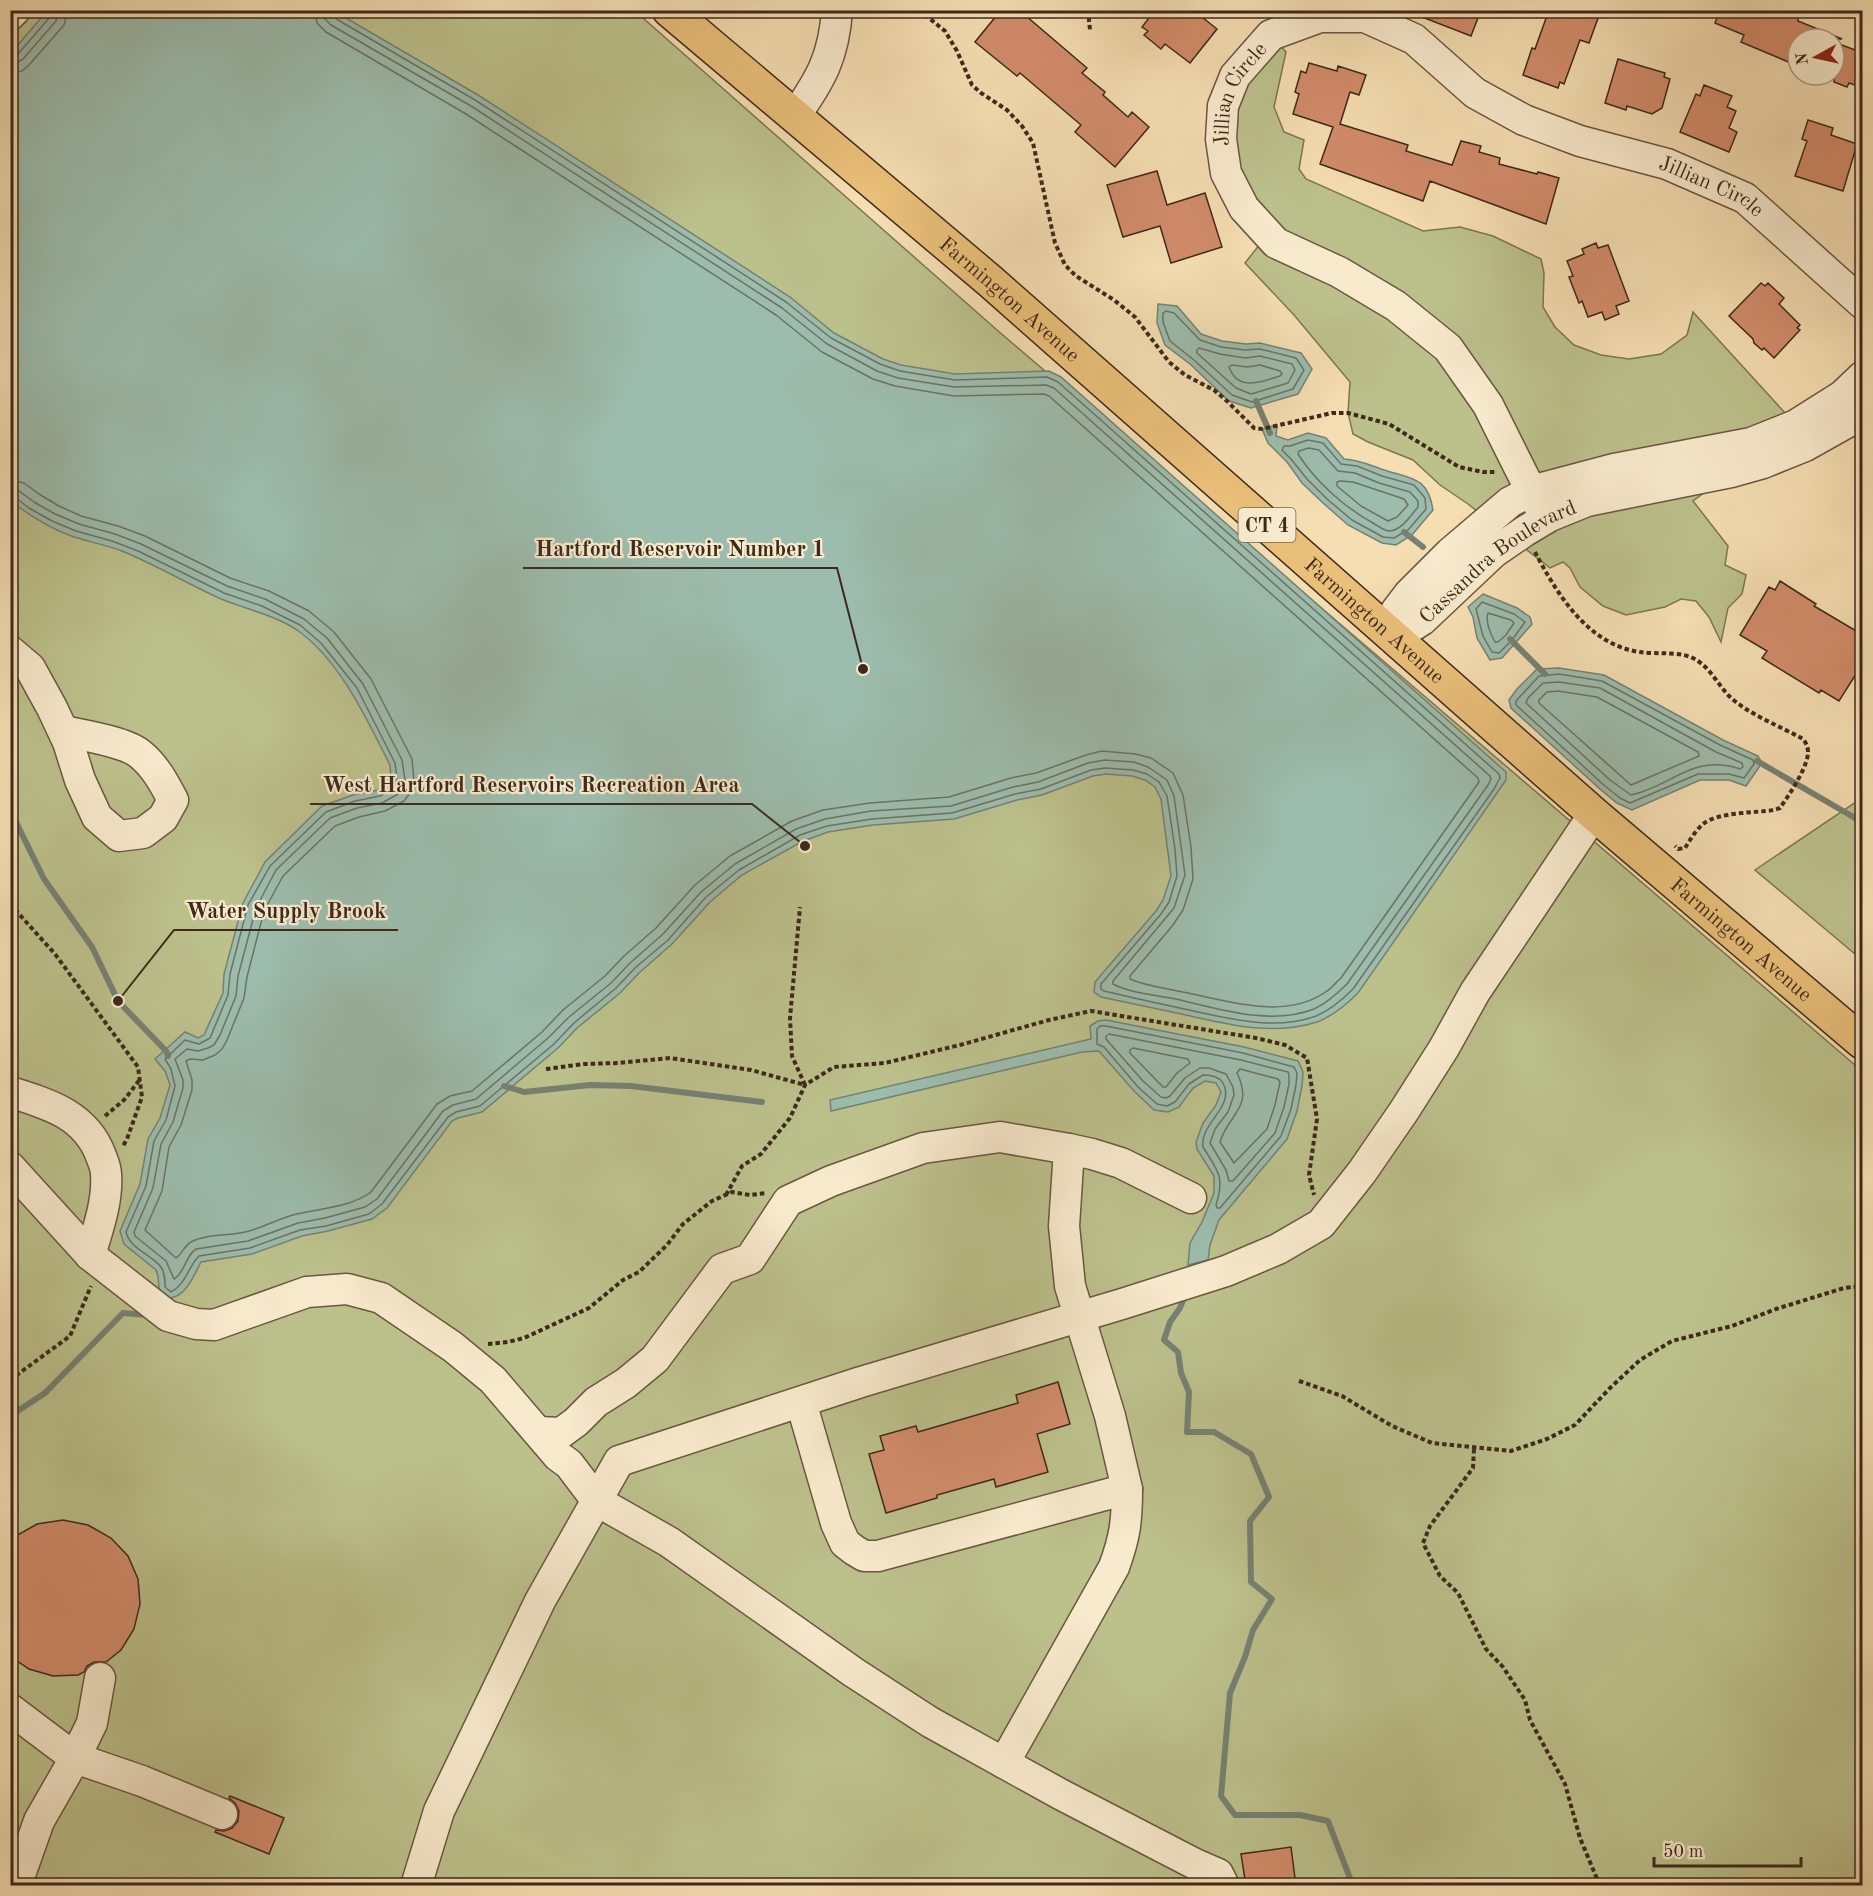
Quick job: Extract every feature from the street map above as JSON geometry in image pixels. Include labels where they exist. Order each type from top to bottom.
[{"type":"main road","name":"Farmington Avenue","points":[[669,10],[990,281],[1594,814],[1863,1042]]},
{"type":"street","points":[[10,15],[15,10]]},
{"type":"street","points":[[795,116],[812,92],[828,61],[835,33],[837,10]]},
{"type":"street","name":"Jillian Circle","points":[[1536,525],[1520,497],[1488,405],[1449,348],[1396,306],[1339,272],[1276,243],[1244,208],[1226,172],[1221,139],[1223,106],[1235,76],[1271,35],[1320,17],[1365,17],[1414,39],[1475,93],[1524,120],[1580,141],[1667,164],[1745,198],[1863,303]]},
{"type":"street","name":"Cassandra Boulevard","points":[[1863,377],[1842,396],[1796,425],[1752,443],[1614,469],[1520,497],[1450,553],[1409,594],[1396,611],[1391,634],[1408,629],[1422,620],[1492,553],[1536,525],[1587,501],[1731,472],[1763,463],[1805,446],[1846,423],[1863,410]]},
{"type":"street","points":[[10,651],[30,668],[63,731]]},
{"type":"street","points":[[416,1886],[439,1811],[540,1601],[619,1461],[861,1382],[1081,1317],[1226,1271],[1278,1249],[1321,1224],[1362,1172],[1404,1111],[1444,1048],[1475,992],[1594,814]]},
{"type":"street","points":[[10,1092],[57,1108],[79,1123],[96,1143],[106,1172],[96,1260]]},
{"type":"street","points":[[537,1432],[561,1433],[596,1402],[626,1383],[655,1359],[722,1269],[750,1259],[788,1201],[831,1181],[923,1148],[1000,1137],[1069,1149],[1121,1163],[1191,1198]]},
{"type":"street","points":[[1004,1763],[1114,1567],[1127,1523],[1127,1489],[1110,1416],[1070,1286],[1064,1226],[1069,1149]]},
{"type":"street","points":[[10,1167],[96,1260],[168,1316],[196,1324],[214,1325],[308,1292],[347,1289],[381,1298],[453,1347],[493,1380],[558,1456],[569,1464],[597,1501],[669,1542],[844,1665],[930,1722],[1060,1794],[1218,1874],[1224,1886]]},
{"type":"street","points":[[801,1401],[836,1523],[845,1543],[864,1556],[878,1556],[1127,1489]]},
{"type":"street","points":[[16,1886],[39,1821],[92,1723],[100,1678]]},
{"type":"street","points":[[10,1709],[75,1758],[142,1781],[222,1814]]},
{"type":"path","points":[[919,10],[945,30],[972,85],[1007,110],[1022,126],[1033,143],[1055,243],[1065,265],[1076,276],[1136,317],[1169,362],[1185,375],[1214,390],[1254,428],[1262,429],[1332,413],[1347,413],[1389,424],[1459,467],[1483,472],[1498,472],[1520,497]]},
{"type":"path","points":[[1088,10],[1090,30]]},
{"type":"path","points":[[1536,525],[1540,561],[1573,613],[1594,632],[1616,646],[1638,652],[1687,656],[1698,660],[1728,695],[1742,706],[1803,739],[1808,746],[1808,754],[1802,770],[1780,808],[1718,817],[1705,822],[1685,848]]},
{"type":"path","points":[[10,904],[55,954],[138,1067],[142,1097],[127,1139],[106,1172]]},
{"type":"path","points":[[800,907],[790,1018],[792,1056],[805,1085]]},
{"type":"path","points":[[726,1195],[742,1166],[761,1154],[790,1118],[805,1085],[834,1067],[885,1063],[1091,1011],[1256,1038],[1285,1045],[1307,1058],[1317,1119],[1309,1175],[1321,1224]]},
{"type":"path","points":[[546,1069],[670,1058],[751,1070],[805,1085]]},
{"type":"path","points":[[84,1128],[101,1119],[118,1105],[141,1078]]},
{"type":"path","points":[[484,1344],[524,1338],[589,1308],[623,1281],[639,1272],[667,1245],[683,1224],[712,1201],[732,1192],[750,1195],[770,1192],[800,1196]]},
{"type":"path","points":[[10,1380],[70,1336],[86,1296],[96,1260]]},
{"type":"path","points":[[1299,1381],[1342,1396],[1392,1426],[1432,1443],[1511,1451],[1547,1439],[1575,1425],[1640,1360],[1672,1341],[1732,1326],[1834,1290],[1863,1286]]},
{"type":"path","points":[[1474,1449],[1473,1468],[1430,1526],[1423,1543],[1440,1575],[1458,1593],[1486,1649],[1503,1667],[1525,1700],[1530,1720],[1565,1784],[1580,1838],[1599,1886]]},
{"type":"green space","points":[[11,11],[635,11],[997,330],[1862,1071],[1862,1885],[11,1886]]},
{"type":"green space","points":[[1271,35],[1286,52],[1274,107],[1284,132],[1304,140],[1299,169],[1306,179],[1423,231],[1460,227],[1493,236],[1541,259],[1544,273],[1543,307],[1555,327],[1574,345],[1601,355],[1629,359],[1661,354],[1687,335],[1693,312],[1796,425],[1693,501],[1728,546],[1725,565],[1746,575],[1742,594],[1728,608],[1721,642],[1709,617],[1696,601],[1681,599],[1665,607],[1626,615],[1603,606],[1580,587],[1570,568],[1563,562],[1550,568],[1440,485],[1413,460],[1353,434],[1348,413],[1350,382],[1294,315],[1245,263],[1268,234],[1226,173],[1235,76]]},
{"type":"green space","points":[[1862,798],[1862,960],[1755,870]]},
{"type":"water","points":[[47,11],[334,11],[478,95],[790,297],[834,333],[883,359],[901,365],[955,374],[1049,371],[1061,377],[1506,772],[1506,780],[1358,993],[1339,1010],[1323,1020],[1284,1028],[1252,1028],[1219,1022],[1101,997],[1094,992],[1095,982],[1156,911],[1163,900],[1171,876],[1161,799],[1155,787],[1145,780],[1132,776],[1106,774],[1093,776],[1042,795],[954,819],[873,825],[828,832],[803,841],[742,875],[710,902],[672,944],[620,993],[482,1112],[452,1121],[387,1208],[372,1219],[302,1236],[252,1254],[201,1262],[185,1290],[169,1298],[159,1289],[156,1270],[124,1244],[120,1231],[140,1184],[148,1139],[160,1118],[170,1085],[165,1071],[155,1059],[185,1032],[198,1038],[204,1035],[223,993],[224,974],[243,903],[265,862],[322,806],[353,795],[378,790],[389,784],[390,765],[362,710],[339,674],[326,657],[297,630],[269,616],[221,599],[122,551],[57,530],[33,517],[11,501],[11,53]]},
{"type":"water","points":[[1158,304],[1177,306],[1201,334],[1222,341],[1260,343],[1301,353],[1312,369],[1298,394],[1251,408],[1229,401],[1190,364],[1165,345],[1157,323]]},
{"type":"water","points":[[1277,425],[1276,436],[1288,440],[1308,433],[1326,438],[1344,459],[1417,481],[1427,491],[1433,510],[1412,535],[1396,545],[1382,543],[1348,525],[1302,483],[1287,462],[1268,443],[1262,429]]},
{"type":"water","points":[[1483,594],[1517,608],[1530,617],[1532,624],[1502,658],[1490,660],[1477,638],[1473,617],[1468,607]]},
{"type":"water","points":[[1559,668],[1604,675],[1723,740],[1758,756],[1762,763],[1746,786],[1729,780],[1700,780],[1632,810],[1617,803],[1511,708],[1509,700],[1537,669]]},
{"type":"water","points":[[1106,1020],[1244,1047],[1298,1061],[1303,1072],[1297,1111],[1287,1139],[1219,1220],[1210,1245],[1208,1260],[1188,1265],[1190,1243],[1214,1193],[1214,1176],[1197,1149],[1196,1142],[1203,1123],[1216,1105],[1221,1092],[1216,1083],[1205,1081],[1193,1088],[1179,1107],[1168,1112],[1154,1110],[1099,1051],[1082,1052],[831,1111],[830,1100],[1091,1039],[1090,1026],[1098,1021]]},
{"type":"building","points":[[1001,10],[1019,10],[1087,68],[1082,73],[1105,92],[1103,95],[1128,117],[1132,112],[1149,127],[1115,167],[1075,132],[1081,125],[1020,73],[1017,76],[975,42]]},
{"type":"building","points":[[1155,10],[1193,10],[1217,29],[1190,63],[1165,44],[1161,49],[1144,35],[1148,31],[1142,27]]},
{"type":"building","points":[[1409,10],[1481,10],[1471,36],[1409,12]]},
{"type":"building","points":[[1549,10],[1601,10],[1589,43],[1580,40],[1564,84],[1560,82],[1558,88],[1523,75]]},
{"type":"building","points":[[1720,10],[1798,10],[1798,21],[1813,27],[1786,27],[1786,61],[1741,42],[1744,35],[1715,23]]},
{"type":"building","points":[[1846,47],[1863,53],[1863,73],[1858,86],[1849,83],[1847,87]]},
{"type":"building","points":[[1618,59],[1665,73],[1664,77],[1670,79],[1662,108],[1652,114],[1627,106],[1626,110],[1605,103]]},
{"type":"building","points":[[1309,63],[1337,71],[1338,66],[1366,75],[1359,95],[1350,92],[1340,124],[1408,145],[1406,151],[1452,165],[1461,141],[1481,146],[1479,152],[1500,158],[1499,164],[1559,178],[1546,224],[1430,181],[1423,201],[1320,164],[1333,127],[1293,114],[1299,94],[1295,92],[1301,71],[1306,73]]},
{"type":"building","points":[[1704,85],[1732,96],[1727,107],[1736,111],[1729,128],[1737,132],[1729,152],[1680,132],[1696,94],[1700,96]]},
{"type":"building","points":[[1808,120],[1833,128],[1831,135],[1857,144],[1843,191],[1795,176],[1807,141],[1802,139]]},
{"type":"building","points":[[1157,171],[1167,205],[1205,193],[1222,247],[1171,263],[1160,226],[1123,237],[1107,185]]},
{"type":"building","points":[[1596,243],[1598,248],[1608,245],[1629,301],[1616,306],[1619,314],[1605,320],[1602,312],[1588,317],[1582,301],[1579,303],[1569,277],[1573,276],[1567,261],[1584,254],[1582,249]]},
{"type":"building","points":[[1761,283],[1765,286],[1768,283],[1784,298],[1779,304],[1800,325],[1797,328],[1800,330],[1774,358],[1764,348],[1762,350],[1754,343],[1753,339],[1729,316]]},
{"type":"building","points":[[1780,581],[1816,604],[1814,606],[1863,635],[1863,663],[1839,701],[1821,690],[1819,693],[1762,658],[1767,651],[1740,635],[1769,587],[1775,590]]},
{"type":"building","points":[[1058,1382],[1070,1424],[1037,1434],[1048,1472],[996,1487],[994,1479],[937,1495],[937,1498],[886,1513],[869,1454],[884,1450],[880,1436],[916,1426],[918,1432],[1018,1403],[1016,1395]]},
{"type":"building","points":[[63,1520],[88,1525],[111,1538],[128,1556],[138,1579],[140,1604],[134,1629],[121,1650],[106,1662],[94,1662],[87,1666],[84,1672],[78,1675],[53,1676],[29,1669],[10,1656],[10,1541],[37,1524]]},
{"type":"building","points":[[230,1796],[284,1818],[269,1854],[215,1832],[232,1828],[238,1821],[239,1811],[229,1798]]},
{"type":"building","points":[[1291,1847],[1296,1886],[1246,1886],[1241,1854]]},
{"type":"waterway","points":[[1256,401],[1270,433]]},
{"type":"waterway","points":[[1404,532],[1423,547]]},
{"type":"waterway","points":[[1510,639],[1545,674]]},
{"type":"waterway","points":[[1757,761],[1862,822]]},
{"type":"waterway","points":[[10,810],[44,879],[92,947],[118,1001],[166,1051],[168,1056]]},
{"type":"waterway","points":[[504,1086],[524,1092],[590,1085],[631,1086],[762,1102]]},
{"type":"waterway","points":[[1185,1295],[1180,1308],[1170,1322],[1164,1340],[1178,1352],[1181,1373],[1189,1392],[1187,1432],[1214,1432],[1251,1454],[1269,1497],[1250,1521],[1251,1582],[1272,1599],[1253,1630],[1230,1693],[1221,1796],[1235,1815],[1300,1815],[1328,1821],[1353,1886]]},
{"type":"waterway","points":[[10,1416],[45,1393],[123,1313],[146,1315],[148,1313]]},
{"type":"place","name":"Hartford Reservoir Number 1","points":[[863,669]]},
{"type":"place","name":"West Hartford Reservoirs Recreation Area","points":[[805,846]]},
{"type":"place","name":"Water Supply Brook","points":[[118,1001]]}]
